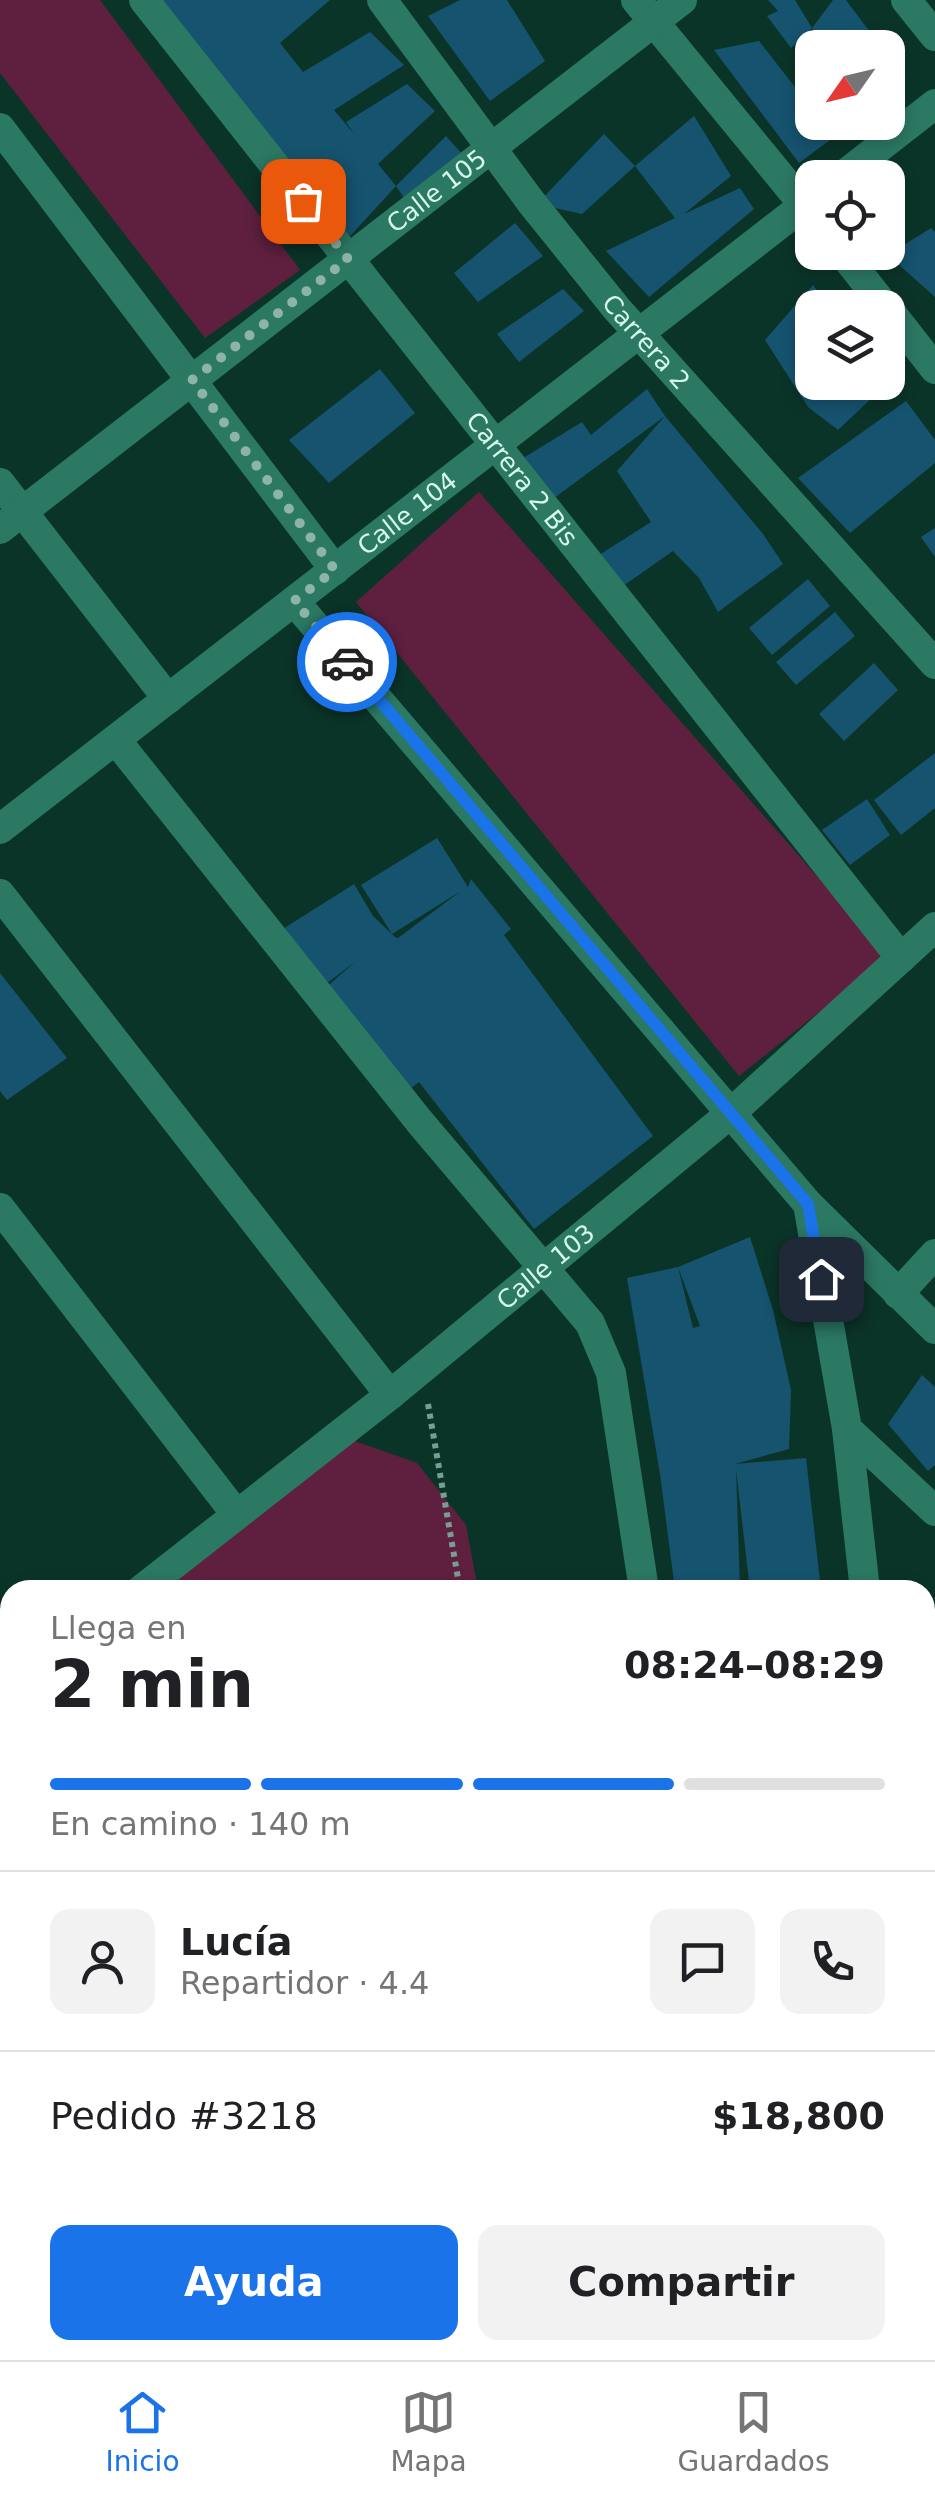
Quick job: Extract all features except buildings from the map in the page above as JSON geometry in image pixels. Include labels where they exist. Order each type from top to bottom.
[{"type":"street","name":"Carrera 2 Bis","points":[[144,0],[902,958]]},
{"type":"street","name":"Carrera 2","points":[[382,0],[490,149],[638,334],[935,664]]},
{"type":"street","name":"Calle 105","points":[[12,520],[490,149],[645,11],[682,0]]},
{"type":"street","points":[[906,0],[935,36]]},
{"type":"street","points":[[645,11],[795,188]]},
{"type":"street","points":[[863,160],[935,104]]},
{"type":"street","points":[[0,128],[335,570]]},
{"type":"street","name":"Calle 104","points":[[2,824],[795,217]]},
{"type":"street","points":[[856,270],[873,290]]},
{"type":"street","points":[[905,331],[935,369]]},
{"type":"street","points":[[0,482],[12,520],[168,699]]},
{"type":"street","points":[[294,601],[808,1204],[935,1328]]},
{"type":"street","points":[[116,740],[419,1120],[590,1323],[612,1373],[643,1580]]},
{"type":"street","points":[[0,894],[390,1395]]},
{"type":"street","name":"Calle 103","points":[[154,1580],[390,1395],[732,1113],[935,926]]},
{"type":"street","points":[[808,1204],[847,1430],[864,1580]]},
{"type":"street","points":[[0,1208],[236,1514]]},
{"type":"street","points":[[898,1294],[935,1254]]},
{"type":"street","points":[[847,1430],[935,1511]]},
{"type":"path","points":[[422,1369],[458,1580]]},
{"type":"shaded area","points":[[0,0],[100,0],[300,270],[205,338],[0,73]]},
{"type":"shaded area","points":[[479,492],[888,957],[739,1076],[356,602]]},
{"type":"shaded area","points":[[346,1438],[417,1463],[466,1525],[476,1580],[170,1580]]},
{"type":"way so far","points":[[303,201],[348,259],[192,380],[335,570],[294,601],[347,662]]},
{"type":"route","points":[[347,662],[808,1204],[821,1279]]}]
